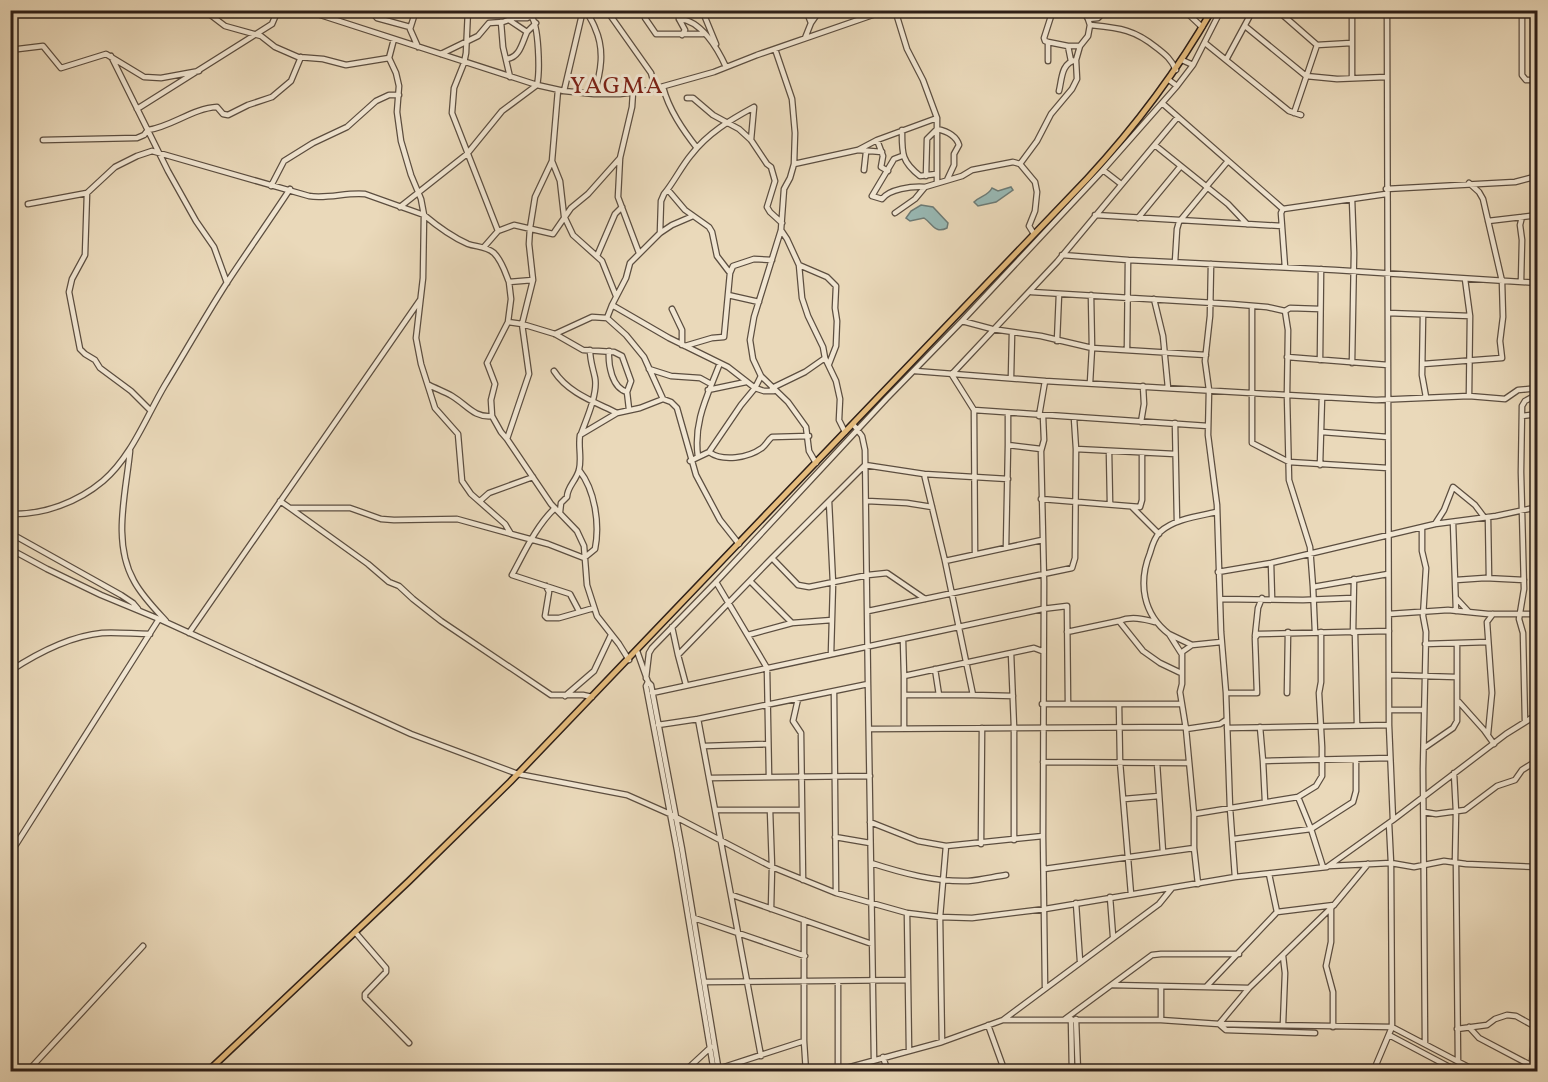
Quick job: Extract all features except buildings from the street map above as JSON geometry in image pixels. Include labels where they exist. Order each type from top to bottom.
[{"type":"main road","points":[[207,1071],[519,774],[845,432],[855,427],[1119,143],[1176,70],[1212,10]]},
{"type":"street","points":[[204,10],[225,26],[266,38],[276,47],[301,57],[323,59],[346,65],[389,57]]},
{"type":"street","points":[[137,109],[272,24],[278,10]]},
{"type":"street","points":[[305,10],[319,12],[332,19],[537,85],[561,91],[594,94],[633,93],[663,87],[887,10]]},
{"type":"street","points":[[331,10],[332,19]]},
{"type":"street","points":[[370,10],[375,17],[383,17],[410,27]]},
{"type":"street","points":[[416,10],[410,27],[418,47]]},
{"type":"street","points":[[468,10],[464,63],[454,88],[452,113],[498,231]]},
{"type":"street","points":[[502,10],[527,32]]},
{"type":"street","points":[[441,54],[482,33],[489,23],[531,16],[543,10]]},
{"type":"street","points":[[507,439],[529,374],[522,324],[533,280],[529,244],[535,197],[552,161],[561,91],[584,10]]},
{"type":"street","points":[[584,10],[597,31],[602,65],[594,94]]},
{"type":"street","points":[[603,10],[613,13],[626,10]]},
{"type":"street","points":[[643,10],[645,18],[656,34],[703,34]]},
{"type":"street","points":[[702,10],[726,67]]},
{"type":"street","points":[[806,10],[811,23]]},
{"type":"street","points":[[804,40],[811,23],[820,10]]},
{"type":"street","points":[[895,10],[907,50],[926,88],[937,118],[937,183]]},
{"type":"street","points":[[1053,10],[1045,41],[1080,46]]},
{"type":"street","points":[[1059,91],[1064,70],[1073,61],[1088,36],[1089,22],[1083,10]]},
{"type":"street","points":[[1089,22],[1098,18],[1106,10]]},
{"type":"street","points":[[1184,10],[1202,27]]},
{"type":"street","points":[[804,1041],[717,1071],[646,686],[649,651],[716,582],[855,427],[915,371],[1162,104],[1192,65],[1221,10]]},
{"type":"street","points":[[1226,60],[1252,10]]},
{"type":"street","points":[[1277,10],[1317,45],[1352,43]]},
{"type":"street","points":[[1352,10],[1352,78]]},
{"type":"street","points":[[1373,1071],[1392,1027],[1386,191],[1387,10]]},
{"type":"street","points":[[1522,10],[1522,75],[1526,80],[1538,80]]},
{"type":"street","points":[[613,13],[651,73],[650,90]]},
{"type":"street","points":[[400,207],[467,154],[502,111],[537,85],[539,71],[536,23],[531,16]]},
{"type":"street","points":[[682,35],[685,30],[679,19],[688,20],[700,28],[717,47]]},
{"type":"street","points":[[501,22],[503,47],[510,77]]},
{"type":"street","points":[[1089,22],[1112,26],[1140,35],[1168,55],[1176,70]]},
{"type":"street","points":[[507,59],[512,59],[518,53],[527,32],[536,23]]},
{"type":"street","points":[[1245,27],[1306,76],[1319,78],[1386,77]]},
{"type":"street","points":[[394,39],[389,57],[396,73],[401,141],[424,215],[421,298],[416,338],[419,358],[435,408],[460,437],[459,462],[462,481],[471,494],[505,524],[511,534]]},
{"type":"street","points":[[1048,42],[1048,61]]},
{"type":"street","points":[[1205,43],[1289,111],[1301,115]]},
{"type":"street","points":[[1294,113],[1317,45]]},
{"type":"street","points":[[10,50],[43,46],[61,68],[106,54],[144,77],[161,78],[199,71]]},
{"type":"street","points":[[1020,165],[1037,141],[1051,114],[1077,79],[1068,46]]},
{"type":"street","points":[[776,49],[792,99],[795,133],[794,164],[784,189],[781,230],[750,340],[753,359],[761,376],[796,412],[806,427],[809,436],[809,451],[816,463]]},
{"type":"street","points":[[111,56],[168,171],[196,221],[214,247],[227,283]]},
{"type":"street","points":[[43,140],[137,138],[148,130],[160,128],[176,119],[213,107],[219,108],[223,114],[228,115],[272,97],[291,81],[301,57]]},
{"type":"street","points":[[1182,60],[1192,65]]},
{"type":"street","points":[[1169,80],[1177,86]]},
{"type":"street","points":[[663,87],[665,96],[685,132],[697,148]]},
{"type":"street","points":[[633,93],[631,113],[620,158],[618,197],[639,253]]},
{"type":"street","points":[[272,186],[284,161],[313,143],[347,128],[376,101],[389,95],[399,94]]},
{"type":"street","points":[[687,98],[693,98],[713,115],[729,122],[751,140],[773,171],[775,181],[767,207],[782,223]]},
{"type":"street","points":[[1162,104],[1283,209],[1352,199],[1386,191],[1469,183],[1515,182],[1538,176]]},
{"type":"street","points":[[660,233],[662,201],[697,148],[717,129],[754,107],[751,140]]},
{"type":"street","points":[[794,164],[858,150],[877,140],[937,118]]},
{"type":"street","points":[[952,374],[992,329],[1030,292],[1148,152],[1156,146],[1177,118]]},
{"type":"street","points":[[926,176],[927,139],[937,129]]},
{"type":"street","points":[[937,129],[945,130],[958,141],[959,145],[953,156],[954,165],[947,180]]},
{"type":"street","points":[[902,130],[902,156],[919,176],[936,174]]},
{"type":"street","points":[[877,140],[882,152],[880,167],[888,171]]},
{"type":"street","points":[[1156,146],[1228,204],[1247,225]]},
{"type":"street","points":[[858,150],[882,152]]},
{"type":"street","points":[[28,204],[87,193],[122,163],[147,152],[161,153],[317,197],[365,194],[424,215],[466,243],[484,247],[493,252],[499,259],[509,282],[511,299],[508,322],[487,363],[495,384],[491,400],[492,416],[542,492],[577,531],[584,546],[587,585],[594,608],[600,622],[620,644],[629,660]]},
{"type":"street","points":[[864,170],[866,152]]},
{"type":"street","points":[[902,156],[894,159],[872,196],[882,199],[886,194],[898,190],[914,186],[925,187],[972,170],[1009,162],[1020,165],[1033,179],[1036,188],[1035,211],[1029,226],[1034,234]]},
{"type":"street","points":[[484,247],[498,231],[514,225],[552,234],[564,216],[588,194],[620,158]]},
{"type":"street","points":[[552,161],[562,187],[564,216],[576,239],[597,256],[606,267],[616,296]]},
{"type":"street","points":[[1175,262],[1179,222],[1228,161]]},
{"type":"street","points":[[1138,218],[1180,166]]},
{"type":"street","points":[[1103,170],[1121,184]]},
{"type":"street","points":[[1423,364],[1502,358],[1500,346],[1503,318],[1502,281],[1481,195],[1469,183]]},
{"type":"street","points":[[895,213],[915,199],[925,187]]},
{"type":"street","points":[[10,514],[52,508],[74,500],[103,481],[130,449],[150,410],[227,283],[290,189]]},
{"type":"street","points":[[668,190],[693,216],[709,227],[717,256],[730,273]]},
{"type":"street","points":[[87,193],[85,255],[72,279],[69,292],[80,349],[95,360],[100,368],[131,391],[150,410]]},
{"type":"street","points":[[1352,199],[1354,272],[1352,363]]},
{"type":"street","points":[[597,256],[615,214],[622,207]]},
{"type":"street","points":[[1283,209],[1281,213],[1285,267]]},
{"type":"street","points":[[1095,215],[1179,222],[1282,226]]},
{"type":"street","points":[[1488,221],[1538,215]]},
{"type":"street","points":[[608,318],[626,278],[630,263],[660,233],[693,216]]},
{"type":"street","points":[[1521,217],[1521,282]]},
{"type":"street","points":[[781,230],[787,238],[798,265],[802,298],[823,347],[840,399],[838,420],[845,432]]},
{"type":"street","points":[[1062,255],[1538,283]]},
{"type":"street","points":[[684,346],[724,337],[730,273],[733,266],[739,262],[759,258],[772,260]]},
{"type":"street","points":[[1127,351],[1128,260]]},
{"type":"street","points":[[1211,264],[1205,366],[1209,390],[1208,445],[1217,512],[1221,642],[1226,693],[1235,877]]},
{"type":"street","points":[[798,265],[826,277],[836,286],[836,343],[828,364]]},
{"type":"street","points":[[1320,360],[1321,270]]},
{"type":"street","points":[[1465,279],[1470,316],[1469,396]]},
{"type":"street","points":[[509,282],[533,280]]},
{"type":"street","points":[[1030,292],[1252,306],[1286,311],[1290,308],[1320,309]]},
{"type":"street","points":[[1057,340],[1059,294]]},
{"type":"street","points":[[728,295],[759,302]]},
{"type":"street","points":[[1090,383],[1091,295]]},
{"type":"street","points":[[189,633],[421,298]]},
{"type":"street","points":[[1154,299],[1168,388]]},
{"type":"street","points":[[612,305],[684,346],[720,363],[755,388],[764,391],[773,389],[805,372],[825,358]]},
{"type":"street","points":[[1252,306],[1252,442],[1289,462],[1388,468]]},
{"type":"street","points":[[672,309],[682,330],[684,346]]},
{"type":"street","points":[[1194,814],[1298,797],[1320,782],[1322,760],[1319,693],[1321,682],[1318,632],[1313,600],[1311,553],[1290,487],[1286,311]]},
{"type":"street","points":[[1388,313],[1470,316]]},
{"type":"street","points":[[1423,315],[1422,375],[1426,397]]},
{"type":"street","points":[[555,334],[592,317],[608,318],[644,357],[663,399]]},
{"type":"street","points":[[962,321],[1092,348],[1206,355]]},
{"type":"street","points":[[508,322],[555,334],[583,350],[609,351],[622,356],[631,381],[627,393],[629,409]]},
{"type":"street","points":[[1011,377],[1012,333]]},
{"type":"street","points":[[584,558],[595,549],[596,530],[592,495],[579,470],[580,435],[590,414],[595,380],[591,368],[590,350]]},
{"type":"street","points":[[609,351],[614,382],[620,390],[627,393]]},
{"type":"street","points":[[1287,357],[1388,364]]},
{"type":"street","points":[[698,457],[698,431],[708,390],[720,363]]},
{"type":"street","points":[[649,369],[671,376],[700,378],[711,384]]},
{"type":"street","points":[[554,371],[561,381],[573,391],[618,413]]},
{"type":"street","points":[[915,371],[1045,381],[1388,399],[1469,396],[1505,399],[1518,390],[1538,388]]},
{"type":"street","points":[[952,374],[974,410],[975,554]]},
{"type":"street","points":[[690,461],[709,452],[755,388],[761,376]]},
{"type":"street","points":[[1045,381],[1041,416],[1044,443],[1041,449],[1041,499],[1045,987]]},
{"type":"street","points":[[708,390],[746,382]]},
{"type":"street","points":[[429,386],[456,398],[473,413],[492,416]]},
{"type":"street","points":[[1141,422],[1144,404],[1143,386]]},
{"type":"street","points":[[1525,722],[1525,665],[1519,613],[1523,604],[1524,580],[1522,416],[1523,403],[1538,394]]},
{"type":"street","points":[[1320,465],[1322,397]]},
{"type":"street","points":[[580,435],[629,409],[640,408],[663,399],[671,402],[677,408],[690,461],[704,492],[720,519],[739,544]]},
{"type":"street","points":[[974,410],[1208,426]]},
{"type":"street","points":[[1006,547],[1008,414]]},
{"type":"street","points":[[1522,416],[1538,414]]},
{"type":"street","points":[[868,611],[1069,569],[1074,565],[1076,449],[1074,418]]},
{"type":"street","points":[[1175,423],[1177,522]]},
{"type":"street","points":[[855,427],[864,442],[867,501],[867,646],[874,1059]]},
{"type":"street","points":[[1322,432],[1388,437]]},
{"type":"street","points":[[709,452],[722,457],[738,457],[761,449],[772,436],[809,436]]},
{"type":"street","points":[[1008,445],[1041,449]]},
{"type":"street","points":[[130,449],[122,520],[125,560],[132,579],[141,593],[168,623]]},
{"type":"street","points":[[1076,449],[1175,454]]},
{"type":"street","points":[[1109,451],[1110,503]]},
{"type":"street","points":[[1041,499],[1140,507],[1142,502],[1142,453]]},
{"type":"street","points":[[865,465],[924,474],[1008,478]]},
{"type":"street","points":[[678,655],[865,465]]},
{"type":"street","points":[[560,512],[561,503],[567,497],[567,490],[579,470]]},
{"type":"street","points":[[924,474],[973,695]]},
{"type":"street","points":[[480,501],[489,494],[532,477]]},
{"type":"street","points":[[1435,524],[1444,510],[1453,487],[1475,505],[1486,517],[1489,578]]},
{"type":"street","points":[[280,501],[368,564],[389,582],[399,586],[413,599],[476,645],[551,695],[583,695],[593,698]]},
{"type":"street","points":[[829,501],[833,583],[831,654]]},
{"type":"street","points":[[867,501],[932,507]]},
{"type":"street","points":[[1131,507],[1159,534]]},
{"type":"street","points":[[1218,572],[1271,563],[1435,524],[1538,507]]},
{"type":"street","points":[[290,508],[350,508],[381,519],[394,520],[457,519],[556,547],[584,558]]},
{"type":"street","points":[[555,508],[543,521],[532,541],[525,547],[519,566],[512,575],[570,594],[579,611]]},
{"type":"street","points":[[1444,510],[1453,522],[1456,611]]},
{"type":"street","points":[[1192,645],[1169,634],[1155,622],[1148,608],[1143,580],[1147,561],[1159,534],[1177,522],[1217,512]]},
{"type":"street","points":[[1422,527],[1422,551],[1426,567],[1424,612],[1425,1044]]},
{"type":"street","points":[[10,533],[133,603],[140,611]]},
{"type":"street","points":[[945,561],[1042,540]]},
{"type":"street","points":[[10,549],[47,569],[411,734],[519,774],[627,795],[670,814],[772,867],[836,893],[907,913],[940,918],[972,918],[1045,909],[1235,877],[1368,864],[1391,863],[1409,867],[1425,866],[1438,861],[1534,867],[1538,875]]},
{"type":"street","points":[[772,558],[801,586],[809,587],[868,575],[890,574],[925,599]]},
{"type":"street","points":[[1271,563],[1272,598]]},
{"type":"street","points":[[1313,586],[1388,574]]},
{"type":"street","points":[[1456,580],[1489,578],[1524,580]]},
{"type":"street","points":[[1354,579],[1356,725]]},
{"type":"street","points":[[716,582],[767,668],[769,777]]},
{"type":"street","points":[[751,582],[792,623]]},
{"type":"street","points":[[546,586],[549,592],[546,618],[559,618],[594,608]]},
{"type":"street","points":[[1226,693],[1257,693],[1256,636],[1258,608],[1262,598]]},
{"type":"street","points":[[1220,599],[1353,598]]},
{"type":"street","points":[[1456,598],[1469,612]]},
{"type":"street","points":[[652,693],[1042,609],[1066,606],[1068,704]]},
{"type":"street","points":[[1389,614],[1456,611],[1538,614]]},
{"type":"street","points":[[1480,613],[1488,621]]},
{"type":"street","points":[[1488,734],[1492,693],[1488,621],[1493,614]]},
{"type":"street","points":[[1067,632],[1130,618],[1155,622]]},
{"type":"street","points":[[10,854],[159,619]]},
{"type":"street","points":[[748,635],[792,623],[832,620]]},
{"type":"street","points":[[1119,621],[1143,651],[1160,663],[1181,673]]},
{"type":"street","points":[[672,627],[686,685]]},
{"type":"street","points":[[1256,636],[1288,632],[1389,631]]},
{"type":"street","points":[[1287,693],[1288,632]]},
{"type":"street","points":[[10,671],[62,644],[81,638],[101,633],[150,634]]},
{"type":"street","points":[[1169,634],[1181,653],[1180,692],[1186,728],[1198,884]]},
{"type":"street","points":[[565,696],[594,671],[611,635]]},
{"type":"street","points":[[903,640],[904,729]]},
{"type":"street","points":[[1181,653],[1192,645],[1221,642]]},
{"type":"street","points":[[1425,645],[1488,642]]},
{"type":"street","points":[[1424,748],[1456,725],[1459,702],[1456,677],[1457,644]]},
{"type":"street","points":[[904,676],[1034,648],[1042,651]]},
{"type":"street","points":[[637,651],[651,685],[705,982],[712,1046]]},
{"type":"street","points":[[1011,653],[1014,727],[1014,840]]},
{"type":"street","points":[[935,669],[939,695]]},
{"type":"street","points":[[1389,675],[1456,677]]},
{"type":"street","points":[[1416,675],[1425,684]]},
{"type":"street","points":[[658,725],[868,684]]},
{"type":"street","points":[[834,692],[836,893]]},
{"type":"street","points":[[904,695],[1013,696]]},
{"type":"street","points":[[798,699],[793,721],[801,733],[803,880]]},
{"type":"street","points":[[1459,702],[1494,744]]},
{"type":"street","points":[[1042,704],[1181,704]]},
{"type":"street","points":[[1119,704],[1120,762],[1131,894]]},
{"type":"street","points":[[1389,710],[1424,710]]},
{"type":"street","points":[[1325,867],[1538,714]]},
{"type":"street","points":[[698,719],[761,1056]]},
{"type":"street","points":[[870,729],[1186,728],[1220,724],[1226,720]]},
{"type":"street","points":[[1227,728],[1389,725]]},
{"type":"street","points":[[1260,727],[1265,801]]},
{"type":"street","points":[[981,844],[982,728]]},
{"type":"street","points":[[704,746],[768,744]]},
{"type":"street","points":[[1263,761],[1390,758]]},
{"type":"street","points":[[1234,839],[1311,829],[1353,802],[1356,791],[1356,760]]},
{"type":"street","points":[[1424,812],[1465,810],[1497,786],[1515,780],[1522,770],[1538,760]]},
{"type":"street","points":[[1043,762],[1189,763]]},
{"type":"street","points":[[1157,763],[1163,852]]},
{"type":"street","points":[[1454,773],[1458,911],[1458,1061]]},
{"type":"street","points":[[710,778],[870,776]]},
{"type":"street","points":[[1124,799],[1159,796]]},
{"type":"street","points":[[1298,797],[1325,867]]},
{"type":"street","points":[[716,810],[802,810]]},
{"type":"street","points":[[770,810],[771,909]]},
{"type":"street","points":[[870,822],[918,841],[946,846],[1043,836]]},
{"type":"street","points":[[835,837],[870,843]]},
{"type":"street","points":[[942,1042],[940,918],[946,846]]},
{"type":"street","points":[[1044,869],[1194,848]]},
{"type":"street","points":[[871,863],[944,880],[969,881],[1005,875]]},
{"type":"street","points":[[1219,1024],[1250,988],[1332,906],[1368,864]]},
{"type":"street","points":[[1269,874],[1277,912]]},
{"type":"street","points":[[1003,1020],[1159,904],[1172,888]]},
{"type":"street","points":[[732,895],[872,944]]},
{"type":"street","points":[[1110,897],[1113,936]]},
{"type":"street","points":[[1077,903],[1080,961]]},
{"type":"street","points":[[1206,987],[1277,912],[1332,906]]},
{"type":"street","points":[[1332,906],[1331,942],[1326,966],[1333,992],[1333,1027]]},
{"type":"street","points":[[907,913],[909,1050]]},
{"type":"street","points":[[1538,913],[1535,929],[1538,938]]},
{"type":"street","points":[[694,918],[805,956]]},
{"type":"street","points":[[804,920],[806,1071]]},
{"type":"street","points":[[355,932],[386,968],[386,972],[365,994],[365,998],[409,1043]]},
{"type":"street","points":[[27,1071],[143,946]]},
{"type":"street","points":[[1071,1019],[1111,985],[1152,955],[1239,954]]},
{"type":"street","points":[[1283,956],[1285,973],[1283,1024]]},
{"type":"street","points":[[705,982],[907,980]]},
{"type":"street","points":[[838,981],[838,1070]]},
{"type":"street","points":[[1111,985],[1161,988],[1250,988]]},
{"type":"street","points":[[1161,988],[1161,1020]]},
{"type":"street","points":[[1532,1069],[1538,999]]},
{"type":"street","points":[[1457,1029],[1487,1025],[1507,1015],[1516,1016],[1534,1026]]},
{"type":"street","points":[[1071,1019],[1072,1071]]},
{"type":"street","points":[[1071,1019],[1077,1071]]},
{"type":"street","points":[[832,1071],[942,1042],[1003,1020],[1071,1019],[1392,1027],[1478,1071]]},
{"type":"street","points":[[1219,1024],[1226,1030],[1315,1034]]},
{"type":"street","points":[[988,1025],[1005,1071]]},
{"type":"street","points":[[1469,1027],[1479,1038],[1532,1069],[1538,1070]]},
{"type":"street","points":[[1389,1035],[1459,1071]]},
{"type":"street","points":[[684,1071],[712,1046]]},
{"type":"street","points":[[883,1057],[888,1071]]},
{"type":"water","points":[[1011,187],[1013,190],[996,202],[978,206],[974,202],[992,188],[998,191]]},
{"type":"water","points":[[921,205],[933,207],[948,223],[947,228],[937,229],[924,218],[910,221],[906,218],[911,211]]},
{"type":"district","name":"YAGMA","points":[[617,85]]}]
